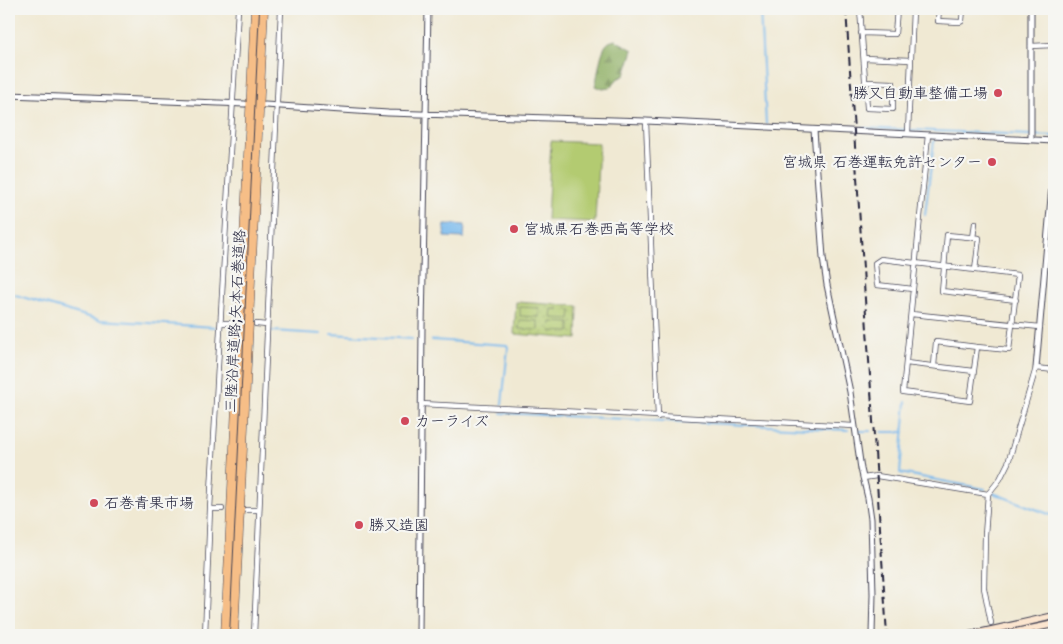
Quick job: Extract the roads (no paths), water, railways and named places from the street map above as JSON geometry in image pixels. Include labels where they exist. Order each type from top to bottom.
[{"type":"highway","name":"三陸沿岸道路;矢本石巻道路","points":[[225,635],[255,9]]},
{"type":"highway","name":"三陸沿岸道路;矢本石巻道路","points":[[234,635],[264,9]]},
{"type":"main road","points":[[969,635],[1054,616]]},
{"type":"main road","points":[[1001,635],[1054,624]]},
{"type":"street","points":[[205,635],[210,509],[238,9]]},
{"type":"street","points":[[254,635],[281,9]]},
{"type":"street","points":[[419,635],[428,9]]},
{"type":"street","points":[[860,9],[866,82],[866,108],[893,109],[893,83],[866,82]]},
{"type":"street","points":[[861,33],[895,34],[897,9],[892,9]]},
{"type":"street","points":[[908,133],[913,9]]},
{"type":"street","points":[[939,9],[938,21],[960,22],[962,21],[963,9]]},
{"type":"street","points":[[1031,9],[1031,140]]},
{"type":"street","points":[[1031,46],[1054,45]]},
{"type":"street","points":[[864,58],[911,60]]},
{"type":"street","points":[[9,95],[245,104]]},
{"type":"street","points":[[265,105],[426,114],[646,121],[1054,141]]},
{"type":"street","points":[[646,121],[658,417]]},
{"type":"street","points":[[814,130],[822,258],[850,392],[854,426],[871,519],[872,635]]},
{"type":"street","points":[[928,135],[904,392],[970,401],[977,347]]},
{"type":"street","points":[[991,623],[984,588],[988,494],[1000,479],[1008,463],[1036,368],[1054,163]]},
{"type":"street","points":[[973,238],[975,223]]},
{"type":"street","points":[[975,270],[979,238],[947,235],[942,291],[1016,300]]},
{"type":"street","points":[[913,290],[877,285],[876,263],[881,259],[1018,275],[1009,350],[936,342],[934,366]]},
{"type":"street","points":[[911,314],[1040,328]]},
{"type":"street","points":[[221,323],[232,323]]},
{"type":"street","points":[[256,324],[267,326]]},
{"type":"street","points":[[906,363],[974,371]]},
{"type":"street","points":[[1036,368],[1054,370]]},
{"type":"street","points":[[421,404],[854,426]]},
{"type":"street","points":[[863,478],[877,476],[988,494]]},
{"type":"street","points":[[210,509],[222,509]]},
{"type":"street","points":[[246,510],[259,510]]},
{"type":"water","points":[[445,224],[465,225],[464,238],[444,237]]},
{"type":"waterway","points":[[760,9],[766,124]]},
{"type":"waterway","points":[[863,128],[1054,136]]},
{"type":"waterway","points":[[925,215],[934,141]]},
{"type":"waterway","points":[[9,293],[99,320],[215,327]]},
{"type":"waterway","points":[[272,331],[321,334]]},
{"type":"waterway","points":[[331,334],[412,339]]},
{"type":"waterway","points":[[432,340],[507,345],[502,404]]},
{"type":"waterway","points":[[906,402],[900,473],[985,489]]},
{"type":"waterway","points":[[501,413],[848,430]]},
{"type":"waterway","points":[[858,431],[870,431]]},
{"type":"waterway","points":[[882,432],[904,432]]},
{"type":"waterway","points":[[993,493],[1054,516]]},
{"type":"railway","points":[[846,9],[887,635]]},
{"type":"place","name":"勝又自動車整備工場","points":[[998,93]]},
{"type":"place","name":"宮城県 石巻運転免許センター","points":[[992,162]]},
{"type":"place","name":"宮城県石巻西高等学校","points":[[514,229]]},
{"type":"place","name":"カーライズ","points":[[405,421]]},
{"type":"place","name":"石巻青果市場","points":[[94,503]]},
{"type":"place","name":"勝又造園","points":[[359,525]]}]
